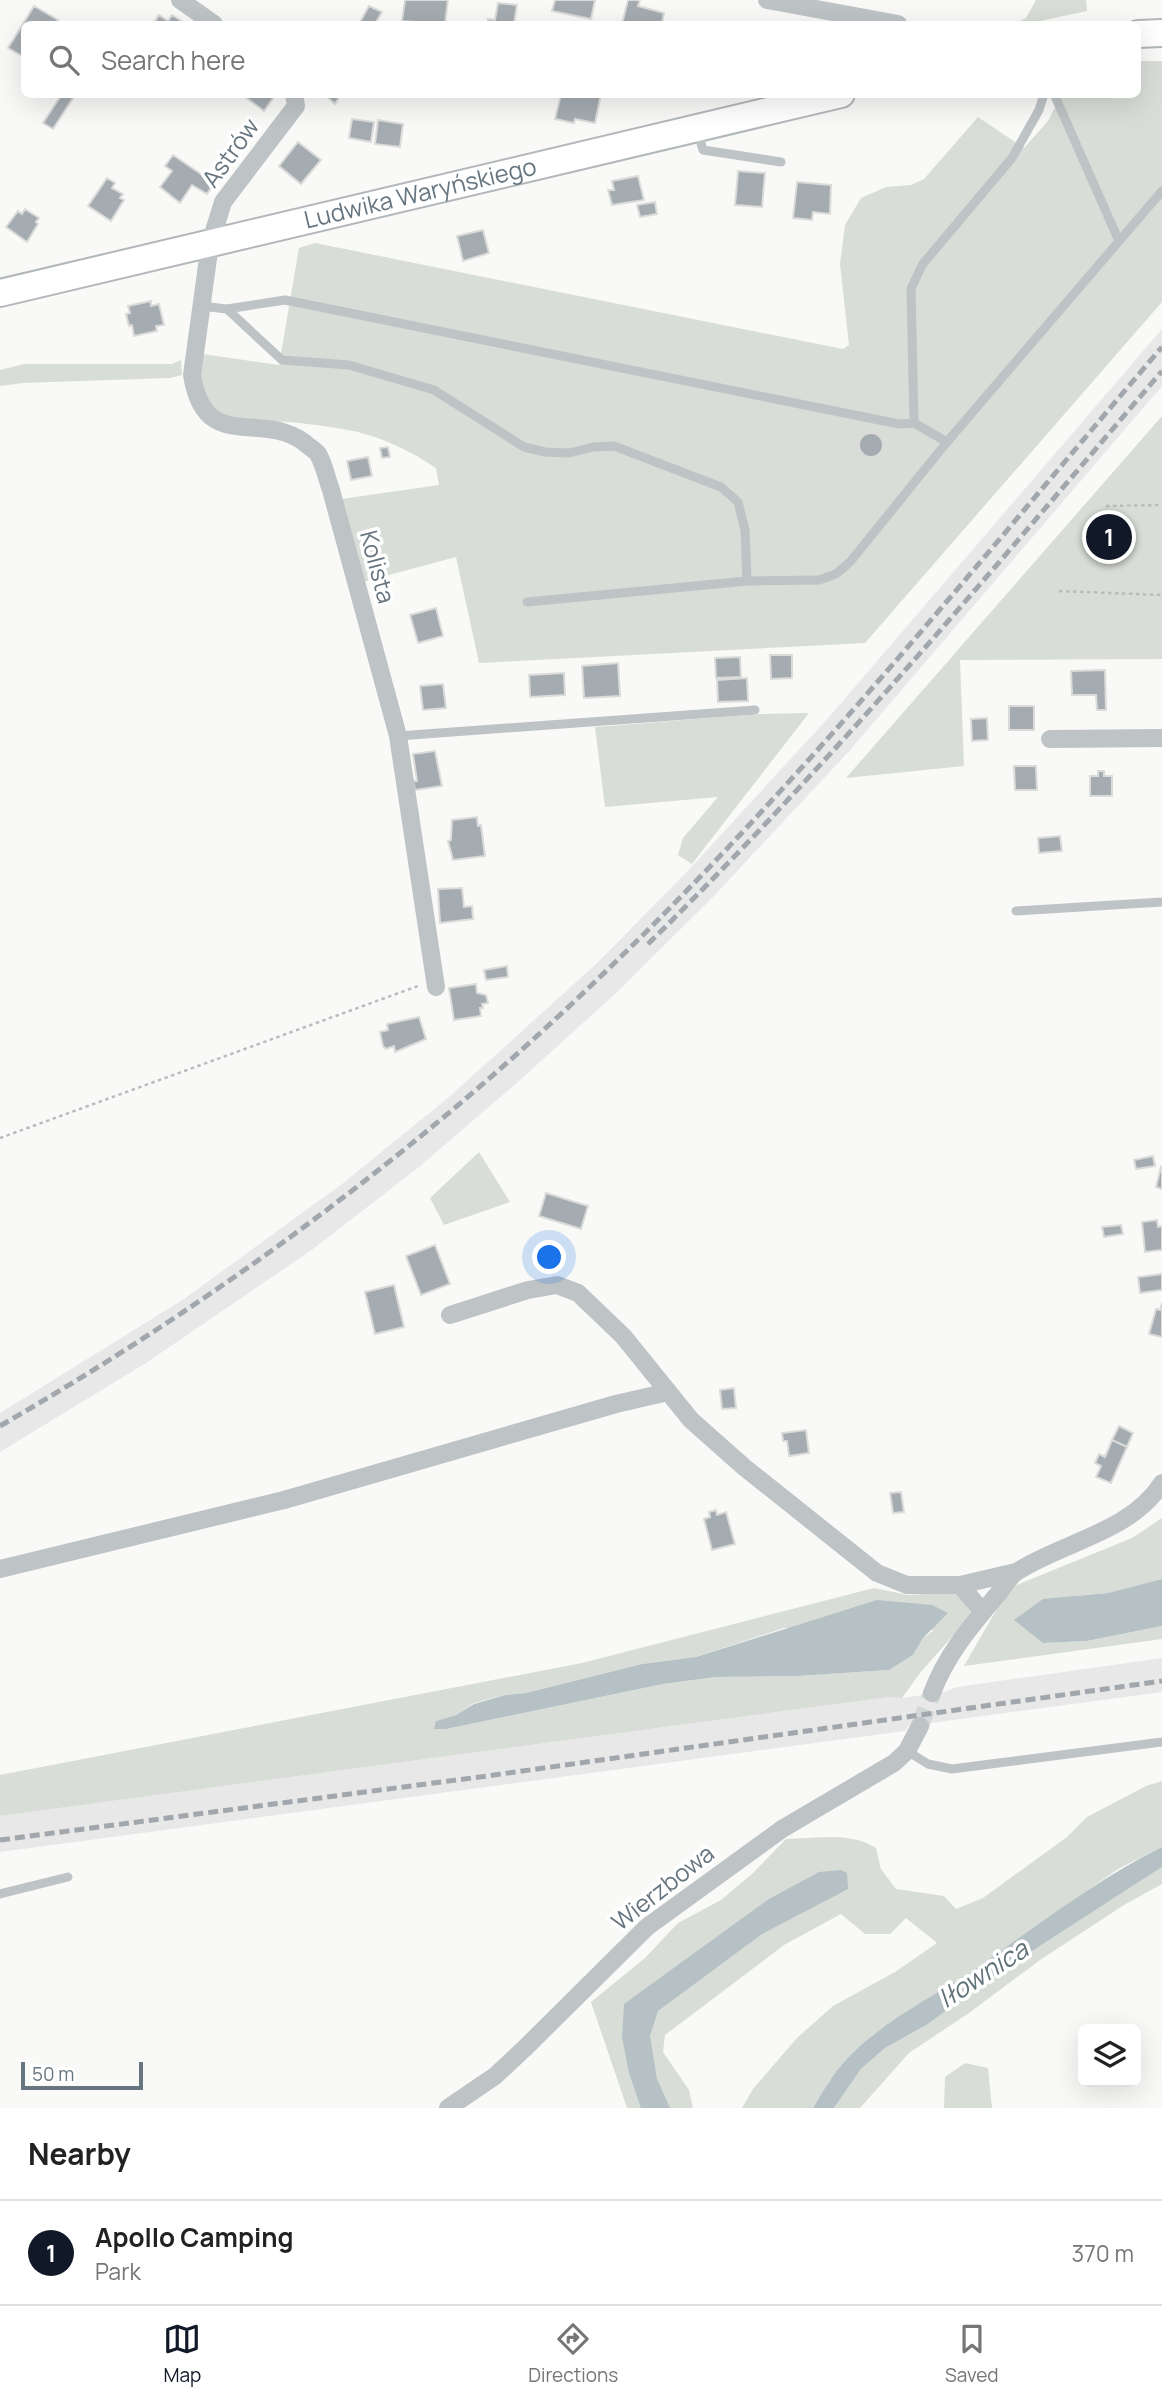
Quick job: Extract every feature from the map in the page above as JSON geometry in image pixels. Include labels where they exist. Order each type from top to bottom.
[{"type":"street","points":[[180,0],[210,21]]},
{"type":"street","points":[[767,0],[882,21]]},
{"type":"street","points":[[1141,34],[1162,33]]},
{"type":"street","name":"Astrów","points":[[210,244],[223,202],[296,106],[295,98]]},
{"type":"street","name":"Ludwika Waryńskiego","points":[[0,293],[825,98]]},
{"type":"street","name":"Kolista","points":[[210,244],[192,375],[195,396],[208,414],[225,426],[266,428],[295,436],[317,452],[331,490],[398,736],[436,983]]},
{"type":"street","points":[[1050,739],[1162,738]]},
{"type":"street","points":[[450,1315],[527,1290],[557,1284],[578,1293],[623,1336],[691,1420],[744,1467],[877,1573],[907,1585],[960,1585],[1016,1572],[1106,1530],[1153,1498],[1162,1483]]},
{"type":"street","points":[[0,1569],[284,1500],[602,1408],[668,1392]]},
{"type":"street","points":[[932,1693],[951,1652],[1016,1572]]},
{"type":"street","points":[[960,1585],[983,1612]]},
{"type":"street","name":"Wierzbowa","points":[[448,2108],[495,2076],[647,1927],[782,1829],[894,1763],[907,1751],[920,1726]]},
{"type":"lane","points":[[914,423],[911,289],[922,265],[1012,158],[1039,110],[1043,98]]},
{"type":"lane","points":[[1056,98],[1119,241]]},
{"type":"lane","points":[[697,129],[703,150],[781,162]]},
{"type":"lane","points":[[527,602],[747,581],[819,580],[836,574],[850,562],[947,442],[1162,191]]},
{"type":"lane","points":[[201,306],[227,309],[285,300],[899,425],[914,423],[947,442]]},
{"type":"lane","points":[[227,309],[282,360],[349,365],[435,390],[524,447],[545,452],[569,453],[593,447],[614,446],[720,487],[738,502],[745,530],[747,581]]},
{"type":"lane","points":[[398,736],[755,710]]},
{"type":"lane","points":[[1017,911],[1162,902]]},
{"type":"lane","points":[[907,1751],[928,1764],[952,1769],[1162,1742]]},
{"type":"lane","points":[[0,1894],[68,1877]]},
{"type":"path","points":[[1106,506],[1162,505]]},
{"type":"path","points":[[1059,591],[1162,595]]},
{"type":"path","points":[[0,1138],[436,983]]},
{"type":"shaded area","points":[[1036,0],[1086,0],[1087,11],[1040,21],[1020,21],[1026,18]]},
{"type":"shaded area","points":[[1141,61],[1162,61],[1162,302],[865,643],[479,663],[456,557],[363,582],[341,499],[439,485],[436,468],[398,447],[358,432],[289,422],[232,418],[214,409],[202,390],[200,376],[203,354],[279,365],[299,248],[315,243],[843,349],[849,345],[840,264],[845,225],[861,198],[886,187],[911,185],[924,179],[978,117],[1024,148],[1048,121],[1060,98],[1141,98]]},
{"type":"shaded area","points":[[1162,329],[1162,386],[851,749],[712,898],[617,992],[419,1167],[313,1249],[146,1363],[0,1452],[0,1413],[184,1299],[342,1184],[449,1097],[594,966],[685,874],[830,716]]},
{"type":"shaded area","points":[[181,360],[182,375],[170,378],[0,386],[0,370],[24,364],[172,364]]},
{"type":"shaded area","points":[[1162,416],[1162,659],[960,660],[964,766],[846,778]]},
{"type":"shaded area","points":[[809,713],[692,864],[678,855],[683,838],[718,797],[605,807],[595,727],[761,714]]},
{"type":"shaded area","points":[[479,1152],[510,1202],[444,1225],[430,1198]]},
{"type":"shaded area","points":[[1162,1518],[1162,1579],[1108,1593],[1074,1596],[1043,1643],[1087,1641],[1162,1626],[1162,1639],[964,1666],[1009,1588],[1132,1538]]},
{"type":"shaded area","points":[[874,1588],[908,1595],[956,1592],[972,1614],[920,1673],[902,1698],[889,1697],[0,1816],[0,1775],[582,1663]],"holes":[[[784,1628],[934,1630],[923,1638],[913,1655],[889,1670],[797,1676],[716,1677],[663,1684],[446,1729],[436,1721],[456,1715],[474,1703],[642,1664],[696,1657]]]},
{"type":"shaded area","points":[[1162,1658],[1162,1692],[908,1726],[905,1731],[0,1852],[0,1816],[889,1697],[902,1698],[944,1692],[957,1687]]},
{"type":"shaded area","points":[[1162,1781],[1162,1847],[1118,1869],[975,1969],[873,2035],[830,2080],[813,2108],[742,2108],[753,2089],[797,2038],[833,2006],[895,1972],[937,1943],[906,1918],[890,1934],[865,1934],[841,1914],[784,1945],[665,2035],[663,2052],[689,2090],[693,2108],[627,2108],[591,2002],[645,1958],[678,1923],[721,1900],[752,1874],[786,1839],[832,1837],[866,1843],[876,1848],[881,1869],[896,1889],[944,1896],[956,1909],[983,1898],[1067,1837],[1087,1817],[1146,1786]]},
{"type":"shaded area","points":[[1162,1867],[1162,1884],[1124,1905],[1040,1960],[969,2013],[909,2053],[860,2108],[834,2108],[861,2069],[885,2048],[928,2024],[992,1977]]},
{"type":"shaded area","points":[[965,2063],[988,2068],[992,2108],[944,2108],[945,2077]]},
{"type":"water","points":[[1162,1579],[1162,1626],[1087,1641],[1043,1643],[1014,1620],[1043,1599],[1108,1593]]},
{"type":"water","points":[[877,1600],[932,1605],[948,1613],[923,1638],[913,1655],[889,1670],[797,1676],[716,1677],[663,1684],[446,1729],[434,1729],[436,1721],[456,1715],[474,1704],[642,1664],[696,1657]]},
{"type":"water","name":"Iłownica","points":[[1162,1847],[1162,1867],[992,1977],[928,2024],[885,2048],[861,2069],[834,2108],[813,2108],[841,2065],[876,2033],[978,1967],[1091,1888]]},
{"type":"water","points":[[841,1870],[847,1873],[848,1889],[762,1934],[658,2011],[650,2036],[657,2079],[670,2108],[641,2108],[629,2073],[622,2037],[624,2004],[769,1899],[819,1872]]},
{"type":"building","points":[[405,0],[448,0],[445,21],[402,21]]},
{"type":"building","points":[[555,0],[595,0],[591,19],[552,11]]},
{"type":"building","points":[[628,0],[640,0],[638,6],[664,13],[663,21],[623,21]]},
{"type":"building","points":[[498,3],[517,5],[514,21],[488,21],[488,19],[495,20]]},
{"type":"building","points":[[34,6],[58,20],[57,21],[25,21]]},
{"type":"building","points":[[369,6],[382,12],[377,21],[361,21]]},
{"type":"building","points":[[159,15],[168,21],[155,21]]},
{"type":"building","points":[[172,15],[181,21],[168,21]]},
{"type":"building","points":[[21,27],[21,55],[8,48]]},
{"type":"building","points":[[59,98],[73,98],[53,129],[43,123]]},
{"type":"building","points":[[246,98],[273,98],[264,111]]},
{"type":"building","points":[[560,98],[600,98],[595,123],[555,119]]},
{"type":"building","points":[[352,119],[374,122],[371,142],[349,138]]},
{"type":"building","points":[[378,120],[403,124],[400,147],[375,144]]},
{"type":"building","points":[[298,142],[321,160],[301,184],[279,166]]},
{"type":"building","points":[[173,155],[214,183],[207,194],[192,185],[180,203],[160,187],[172,171],[165,166]]},
{"type":"building","points":[[738,171],[765,173],[762,207],[735,205]]},
{"type":"building","points":[[638,176],[644,200],[612,205],[608,190],[614,190],[612,181]]},
{"type":"building","points":[[107,178],[115,183],[112,188],[123,194],[120,198],[124,200],[111,221],[88,206]]},
{"type":"building","points":[[797,182],[831,185],[830,214],[813,212],[812,220],[793,218]]},
{"type":"building","points":[[655,202],[657,214],[640,217],[637,205]]},
{"type":"building","points":[[25,209],[39,218],[27,242],[6,227],[18,211],[22,214]]},
{"type":"building","points":[[483,230],[489,253],[463,261],[457,236]]},
{"type":"building","points":[[151,301],[151,306],[159,304],[164,325],[156,326],[157,331],[134,336],[126,314],[130,313],[128,306]]},
{"type":"building","points":[[871,433],[880,436],[883,445],[880,454],[871,457],[862,454],[859,445],[862,436]]},
{"type":"building","points":[[388,447],[390,457],[382,458],[380,448]]},
{"type":"building","points":[[368,457],[372,476],[351,480],[347,461]]},
{"type":"building","points":[[436,608],[443,636],[418,643],[410,615]]},
{"type":"building","points":[[770,655],[792,655],[792,678],[771,679]]},
{"type":"building","points":[[740,657],[741,677],[716,678],[715,658]]},
{"type":"building","points":[[618,663],[620,696],[584,698],[582,666]]},
{"type":"building","points":[[1105,670],[1106,710],[1097,710],[1096,695],[1072,695],[1071,671]]},
{"type":"building","points":[[564,673],[565,695],[530,697],[529,675]]},
{"type":"building","points":[[747,678],[748,701],[718,702],[717,680]]},
{"type":"building","points":[[443,684],[446,708],[423,710],[420,686]]},
{"type":"building","points":[[1009,706],[1034,706],[1034,730],[1009,730]]},
{"type":"building","points":[[987,718],[988,740],[972,741],[971,719]]},
{"type":"building","points":[[435,751],[442,786],[415,790],[413,781],[417,781],[413,754]]},
{"type":"building","points":[[1014,766],[1036,766],[1037,790],[1015,790]]},
{"type":"building","points":[[1098,771],[1104,771],[1104,776],[1112,776],[1112,796],[1090,796],[1090,776],[1098,776]]},
{"type":"building","points":[[477,817],[478,826],[481,825],[485,856],[453,860],[448,841],[451,840],[452,820]]},
{"type":"building","points":[[1060,836],[1062,851],[1039,853],[1038,838]]},
{"type":"building","points":[[462,888],[464,907],[472,906],[473,919],[440,923],[438,889]]},
{"type":"building","points":[[507,966],[508,977],[486,980],[484,970]]},
{"type":"building","points":[[476,984],[477,993],[486,995],[488,1003],[482,1004],[481,1016],[454,1020],[449,988]]},
{"type":"building","points":[[419,1017],[426,1039],[395,1052],[394,1046],[386,1049],[383,1046],[380,1032],[388,1030],[387,1024]]},
{"type":"building","points":[[1153,1156],[1155,1166],[1136,1169],[1134,1160]]},
{"type":"building","points":[[1162,1168],[1162,1189],[1156,1187]]},
{"type":"building","points":[[546,1193],[588,1206],[581,1229],[539,1216]]},
{"type":"building","points":[[1157,1220],[1158,1227],[1162,1226],[1162,1250],[1145,1252],[1142,1222]]},
{"type":"building","points":[[1121,1225],[1123,1234],[1104,1237],[1102,1227]]},
{"type":"building","points":[[435,1245],[450,1284],[421,1295],[406,1256]]},
{"type":"building","points":[[1162,1274],[1162,1290],[1140,1293],[1138,1277]]},
{"type":"building","points":[[394,1285],[404,1327],[375,1334],[365,1292]]},
{"type":"building","points":[[1162,1303],[1162,1337],[1149,1334],[1156,1309],[1160,1310]]},
{"type":"building","points":[[734,1388],[736,1408],[722,1409],[720,1390]]},
{"type":"building","points":[[1119,1426],[1133,1433],[1127,1447],[1112,1440]]},
{"type":"building","points":[[806,1430],[809,1453],[789,1456],[787,1441],[783,1441],[782,1433]]},
{"type":"building","points":[[1112,1440],[1127,1447],[1111,1483],[1096,1477],[1101,1466],[1095,1463],[1099,1454],[1105,1457]]},
{"type":"building","points":[[901,1492],[904,1512],[893,1513],[890,1493]]},
{"type":"building","points":[[716,1510],[717,1515],[726,1512],[735,1544],[712,1550],[704,1519],[710,1517],[709,1512]]},
{"type":"tunnel","points":[[920,1726],[932,1693]]},
{"type":"railway","points":[[0,1426],[161,1327],[315,1219],[462,1102],[602,975],[677,901],[820,747],[1162,347]]},
{"type":"railway","points":[[648,944],[716,876],[847,735],[975,591],[1162,371]]},
{"type":"railway","points":[[0,1840],[487,1776],[1162,1681]]},
{"type":"place","name":"Apollo Camping","points":[[1109,537]]}]
